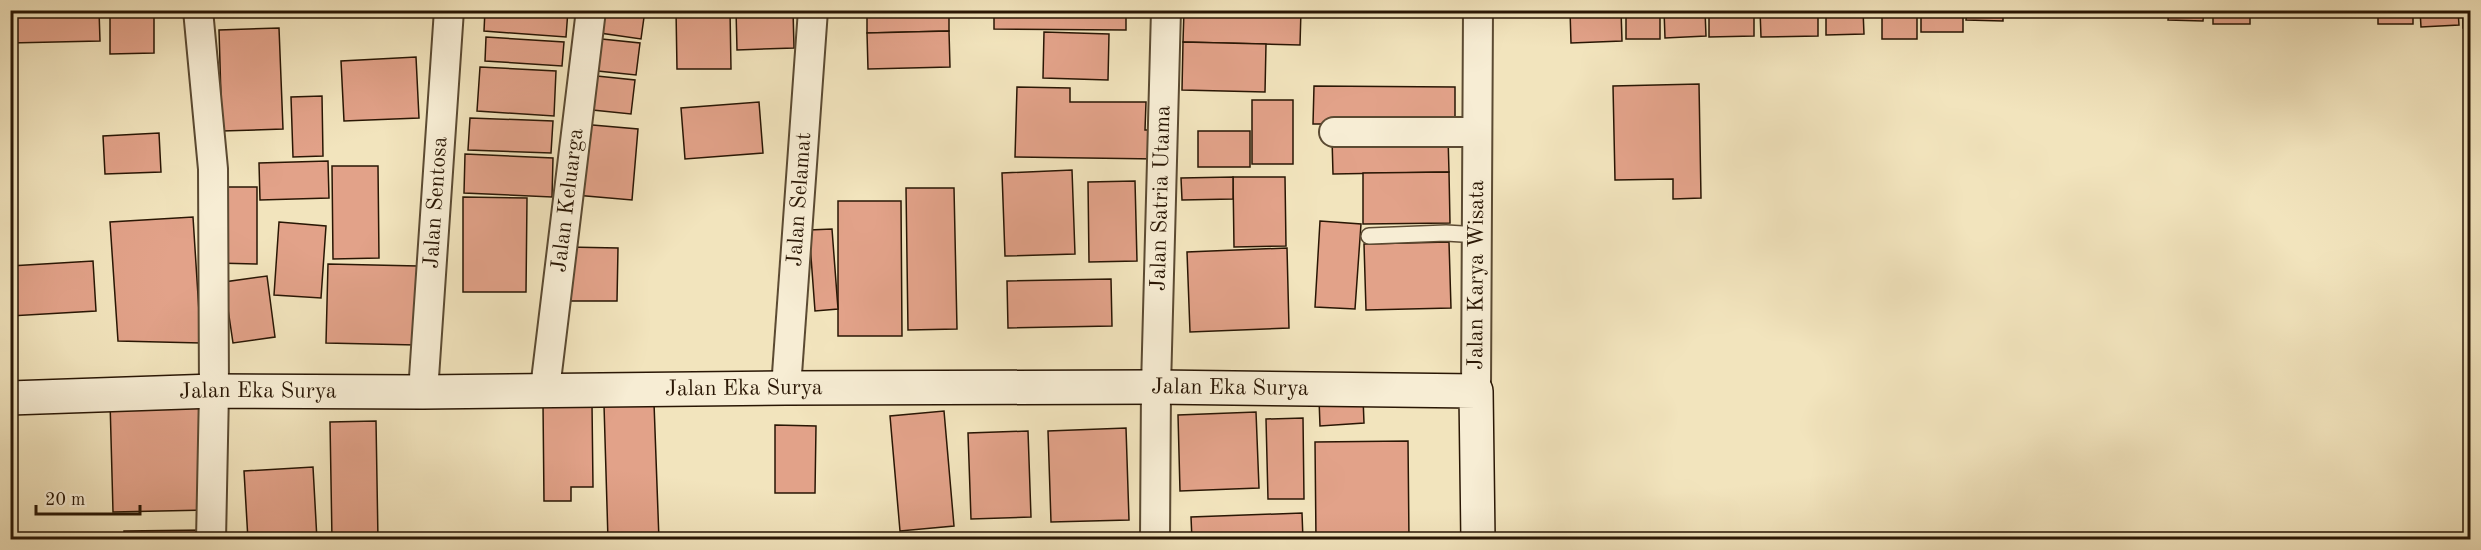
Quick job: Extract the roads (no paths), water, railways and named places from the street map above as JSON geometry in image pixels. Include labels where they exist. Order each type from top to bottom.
[{"type":"street","points":[[198,10],[213,170],[214,391],[211,540]]},
{"type":"street","name":"Jalan Sentosa","points":[[423,392],[449,10]]},
{"type":"street","name":"Jalan Keluarga","points":[[545,389],[591,10]]},
{"type":"street","name":"Jalan Selamat","points":[[786,388],[813,10]]},
{"type":"street","name":"Jalan Satria Utama","points":[[1155,540],[1156,387],[1166,10]]},
{"type":"street","name":"Jalan Karya Wisata","points":[[1478,10],[1476,132],[1479,235],[1476,391],[1478,540]]},
{"type":"street","points":[[1334,132],[1476,132]]},
{"type":"street","name":"Jalan Eka Surya","points":[[10,398],[214,391],[423,392],[545,389],[1156,387],[1476,391]]},
{"type":"lane","points":[[1369,236],[1446,233],[1479,235]]}]
